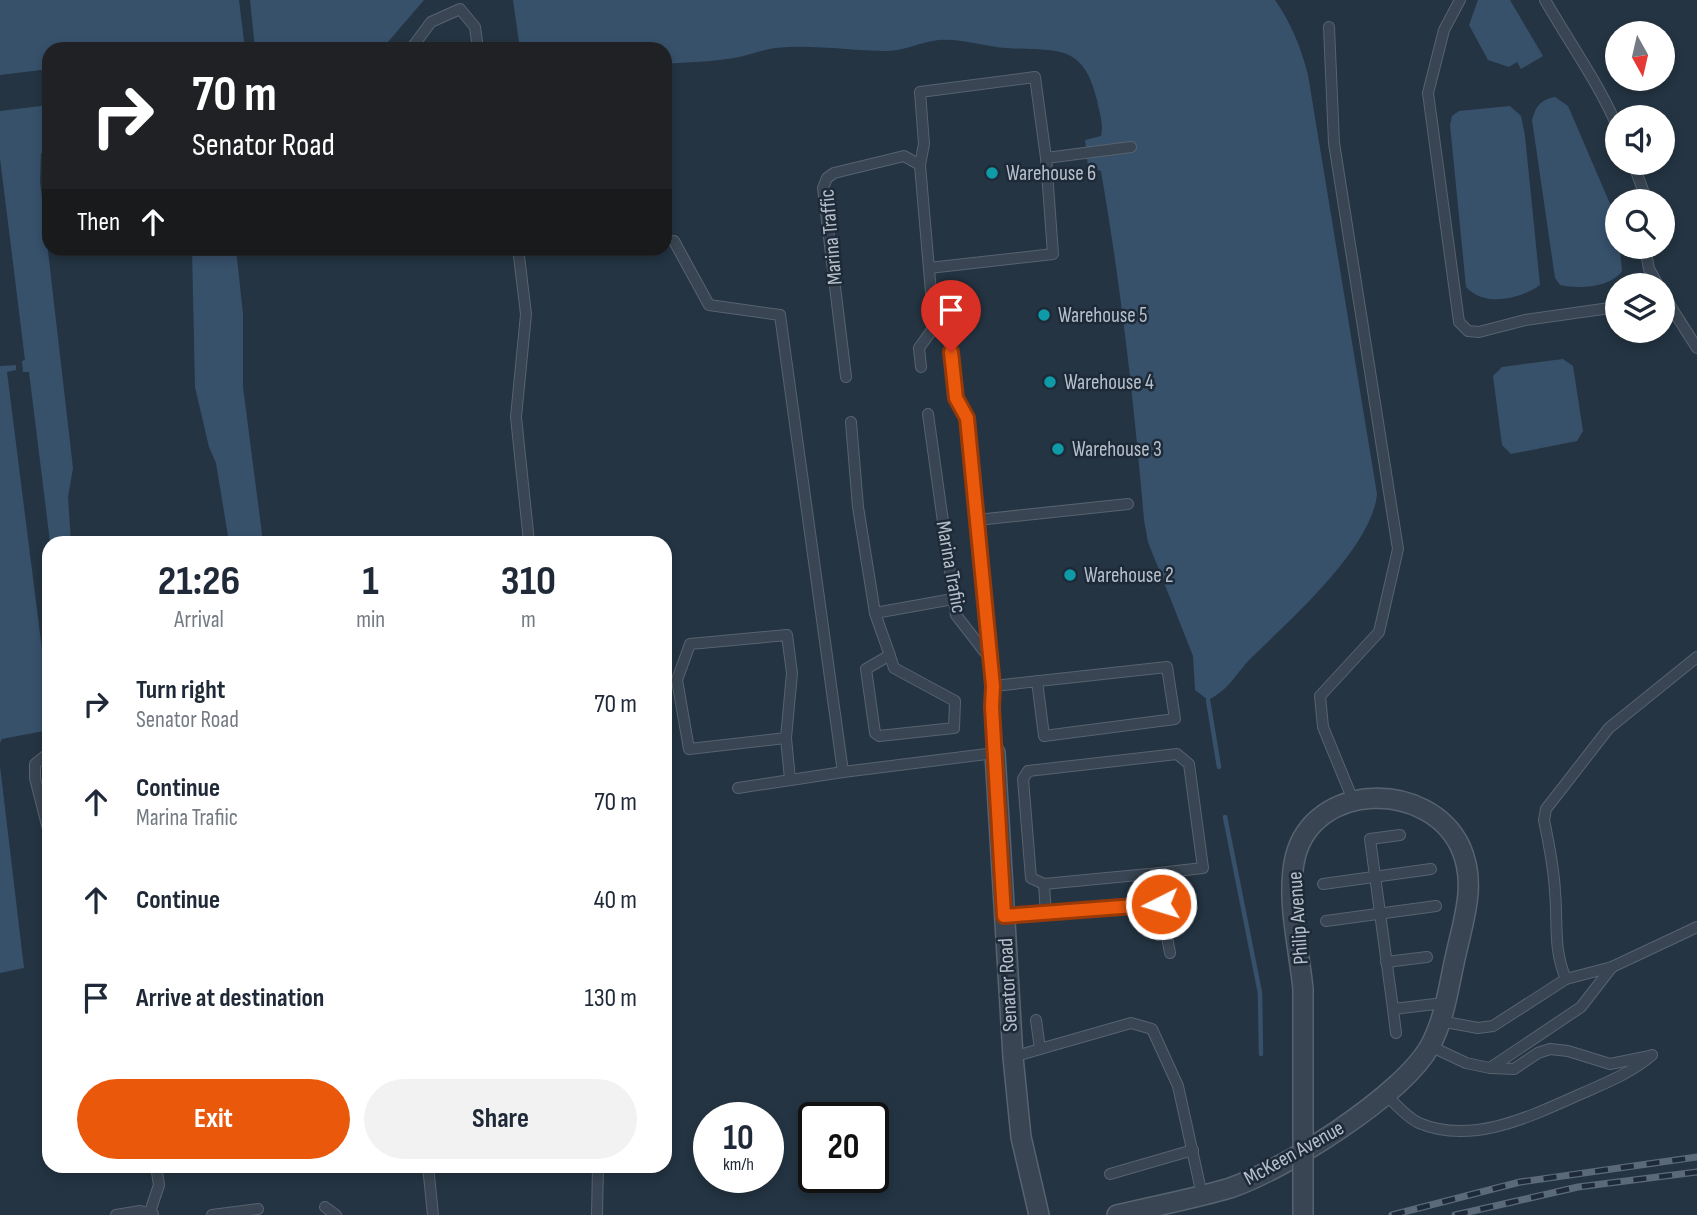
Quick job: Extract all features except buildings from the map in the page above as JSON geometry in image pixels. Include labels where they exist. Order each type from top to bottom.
[{"type":"street","name":"Senator Road","points":[[995,753],[1013,1057],[1021,1137],[1039,1215]]},
{"type":"street","name":"Philip Avenue","points":[[1303,1215],[1303,989],[1293,895],[1296,856],[1312,824],[1329,808],[1353,800],[1380,798],[1427,810],[1449,828],[1460,847],[1468,870],[1469,895],[1442,1012],[1430,1046],[1412,1068]]},
{"type":"street","name":"McKeen Avenue","points":[[1117,1215],[1231,1187],[1269,1170],[1351,1121],[1386,1095],[1412,1068]]},
{"type":"lane","points":[[1460,0],[1444,30],[1429,93],[1459,322],[1468,331],[1479,332],[1525,320],[1605,309]]},
{"type":"lane","points":[[1545,0],[1608,105]]},
{"type":"lane","points":[[416,42],[431,22],[460,9],[475,27],[477,42]]},
{"type":"lane","points":[[1329,27],[1334,143],[1398,549],[1379,632],[1320,696],[1323,727],[1353,800]]},
{"type":"lane","points":[[921,367],[919,348],[934,327],[920,165],[924,144],[920,92],[1035,77],[1046,158],[1053,254],[929,268]]},
{"type":"lane","points":[[1046,158],[1130,147]]},
{"type":"lane","name":"Marina Traffic","points":[[846,377],[823,188],[827,178],[834,173],[904,156],[920,165]]},
{"type":"lane","points":[[674,241],[709,305],[780,315],[844,772]]},
{"type":"lane","points":[[519,256],[526,314],[516,417],[527,536]]},
{"type":"lane","points":[[1676,317],[1697,348]]},
{"type":"lane","points":[[738,788],[995,753],[991,660],[967,418],[956,398],[949,330],[934,327]]},
{"type":"lane","name":"Marina Trafiic","points":[[928,414],[956,615],[991,660]]},
{"type":"lane","points":[[851,422],[866,572],[875,613],[890,655],[894,668],[955,701],[954,728],[879,736],[873,728],[866,669],[890,655]]},
{"type":"lane","points":[[977,520],[1128,504]]},
{"type":"lane","points":[[875,613],[953,599]]},
{"type":"lane","points":[[786,738],[689,749],[677,680],[690,644],[787,635],[792,673],[786,738],[790,779]]},
{"type":"lane","points":[[1566,979],[1557,959],[1556,895],[1544,820],[1546,809],[1609,728],[1697,657]]},
{"type":"lane","points":[[993,686],[1037,681],[1167,667],[1175,719],[1044,736],[1037,681]]},
{"type":"lane","points":[[1177,754],[1189,764],[1203,868],[1160,873],[1044,884],[1031,878],[1023,779],[1028,771],[1177,754]]},
{"type":"lane","points":[[42,758],[35,764],[35,778],[42,806]]},
{"type":"lane","points":[[1396,1033],[1370,839],[1400,835]]},
{"type":"lane","points":[[1323,884],[1431,869]]},
{"type":"lane","points":[[1160,873],[1161,904],[1170,953]]},
{"type":"lane","points":[[1044,884],[1046,915]]},
{"type":"lane","points":[[1004,916],[1046,915],[1161,904]]},
{"type":"lane","points":[[1326,921],[1436,906]]},
{"type":"lane","points":[[1393,1009],[1442,1012],[1478,1028],[1493,1026],[1512,1017],[1566,979],[1612,967],[1697,927]]},
{"type":"lane","points":[[1386,962],[1427,957]]},
{"type":"lane","points":[[1490,1068],[1581,1007],[1612,967]]},
{"type":"lane","points":[[1036,1020],[1040,1049]]},
{"type":"lane","points":[[1013,1057],[1131,1023],[1152,1029],[1178,1086],[1202,1195]]},
{"type":"lane","points":[[1386,1095],[1409,1117],[1429,1126],[1455,1130],[1511,1124],[1635,1070],[1652,1055],[1610,1064],[1568,1051],[1550,1049],[1538,1053],[1514,1069],[1466,1063],[1430,1046]]},
{"type":"lane","points":[[1110,1174],[1193,1150]]},
{"type":"lane","points":[[116,1215],[153,1213],[159,1185],[157,1173]]},
{"type":"lane","points":[[430,1173],[433,1215]]},
{"type":"lane","points":[[597,1215],[598,1173]]},
{"type":"lane","points":[[325,1207],[336,1215]]},
{"type":"lane","points":[[212,1215],[258,1209]]},
{"type":"water","points":[[0,0],[424,0],[388,42],[42,42],[42,256],[49,256],[73,468],[68,497],[71,536],[42,536],[42,731],[2,739],[0,743]]},
{"type":"water","points":[[513,0],[1275,0],[1295,36],[1308,75],[1377,494],[1372,515],[1361,537],[1326,582],[1250,659],[1227,687],[1208,700],[1195,690],[1193,656],[1148,542],[1115,258],[1101,171],[1088,167],[1085,140],[1101,136],[1102,122],[1091,81],[1075,59],[1052,51],[948,40],[887,51],[775,48],[739,57],[672,63],[672,42],[519,42]]},
{"type":"water","points":[[1478,0],[1510,0],[1543,56],[1521,69],[1517,62],[1509,67],[1488,60],[1469,25]]},
{"type":"water","points":[[1555,97],[1568,106],[1605,192],[1605,259],[1621,259],[1622,271],[1605,273],[1605,283],[1602,284],[1567,286],[1560,285],[1555,278],[1532,120],[1539,104]]},
{"type":"water","points":[[1510,106],[1521,116],[1525,136],[1540,285],[1512,297],[1492,299],[1473,293],[1466,287],[1450,125],[1452,116],[1459,111]]},
{"type":"water","points":[[192,256],[237,256],[243,314],[243,387],[262,536],[228,536],[216,463],[209,447],[195,387]]},
{"type":"water","points":[[1563,359],[1573,366],[1583,431],[1577,441],[1511,454],[1502,445],[1493,376],[1502,367]]},
{"type":"water","points":[[0,766],[24,968],[0,973]]},
{"type":"pier","points":[[239,0],[250,0],[254,42],[244,42]]},
{"type":"pier","points":[[42,70],[42,106],[0,111],[0,75]]},
{"type":"pier","points":[[0,158],[25,360],[22,361],[23,372],[29,372],[49,536],[42,536],[42,650],[7,372],[16,370],[16,365],[0,366]]},
{"type":"waterway","points":[[1208,700],[1219,767]]},
{"type":"waterway","points":[[1225,817],[1260,993],[1261,1054]]},
{"type":"railway","points":[[1392,1215],[1520,1182],[1697,1157]]},
{"type":"railway","points":[[1455,1215],[1578,1187],[1697,1172]]},
{"type":"place","name":"Warehouse 6","points":[[992,173]]},
{"type":"place","name":"Warehouse 5","points":[[1044,315]]},
{"type":"place","name":"Warehouse 4","points":[[1050,382]]},
{"type":"place","name":"Warehouse 3","points":[[1058,449]]},
{"type":"place","name":"Warehouse 2","points":[[1070,575]]},
{"type":"route","points":[[951,352],[956,398],[967,418],[993,686],[1004,916],[1046,915],[1161,904]]}]
